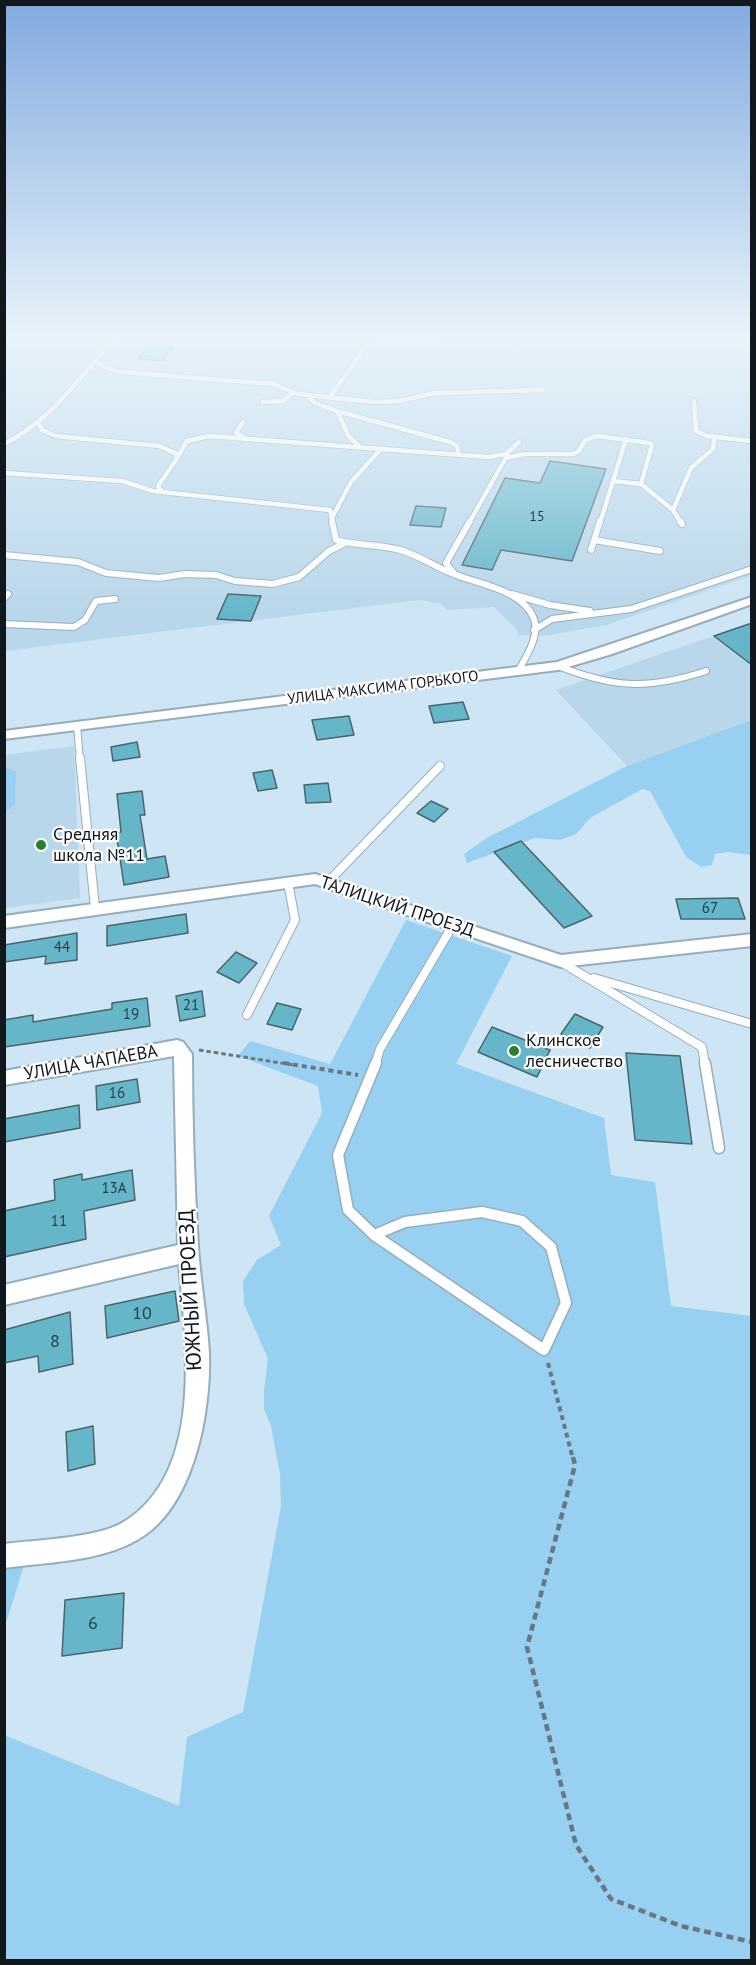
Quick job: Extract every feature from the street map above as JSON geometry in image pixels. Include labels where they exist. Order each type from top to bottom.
[{"type":"street","name":"УЛИЦА МАКСИМА ГОРЬКОГО","points":[[4,735],[558,666],[600,654],[752,600]]},
{"type":"street","name":"ТАЛИЦКИЙ ПРОЕЗД","points":[[4,922],[315,879],[561,961],[752,940]]},
{"type":"street","name":"УЛИЦА ЧАПАЕВА","points":[[4,1078],[177,1047]]},
{"type":"street","name":"ЮЖНЫЙ ПРОЕЗД","points":[[4,1556],[108,1539],[130,1531],[166,1496],[191,1426],[198,1370],[188,1252],[183,1130],[183,1054],[177,1047]]},
{"type":"street","points":[[4,1295],[188,1252]]},
{"type":"lane","points":[[4,444],[24,436],[32,430]]},
{"type":"lane","points":[[42,430],[56,436],[166,447],[177,454],[176,460]]},
{"type":"lane","points":[[213,436],[235,430]]},
{"type":"lane","points":[[237,430],[238,435],[248,439]]},
{"type":"lane","points":[[346,430],[364,455]]},
{"type":"lane","points":[[405,430],[450,442],[457,447],[459,455]]},
{"type":"lane","points":[[696,430],[714,438],[752,441]]},
{"type":"lane","points":[[162,492],[158,486],[187,441],[198,436],[345,446],[364,455],[381,449]]},
{"type":"lane","points":[[506,458],[533,452],[572,454],[579,452],[589,437],[643,441],[652,446],[641,484]]},
{"type":"lane","points":[[673,510],[685,477],[691,468],[713,449],[714,438]]},
{"type":"lane","points":[[591,550],[626,439]]},
{"type":"lane","points":[[456,574],[446,563],[510,451],[519,442]]},
{"type":"lane","points":[[510,451],[496,456],[478,456],[381,449],[364,455],[333,516],[333,535],[336,540],[345,543],[398,549],[498,590],[568,608],[631,609]]},
{"type":"lane","points":[[478,456],[492,462],[499,471]]},
{"type":"lane","points":[[4,473],[122,481],[140,489],[162,492],[318,507],[330,510],[333,516]]},
{"type":"lane","points":[[613,480],[641,484],[673,510],[682,524]]},
{"type":"lane","points":[[594,540],[660,551]]},
{"type":"lane","points":[[4,555],[78,562],[106,573],[159,578],[185,573],[216,575],[235,580],[273,584],[299,577],[329,551],[345,543]]},
{"type":"lane","points":[[534,630],[552,619],[631,609],[752,569]]},
{"type":"lane","points":[[498,590],[529,611],[534,620],[529,650],[518,671]]},
{"type":"lane","points":[[4,624],[74,627],[85,620],[96,601],[115,599]]},
{"type":"lane","points":[[558,666],[615,684],[640,687],[670,684],[706,671]]},
{"type":"lane","points":[[76,726],[94,908]]},
{"type":"lane","points":[[327,883],[440,766]]},
{"type":"lane","points":[[247,1015],[295,920],[288,882]]},
{"type":"lane","points":[[374,1235],[405,1222],[482,1212],[522,1221],[551,1247],[566,1304],[544,1350],[374,1235],[348,1210],[338,1155],[372,1077],[380,1049],[453,926]]},
{"type":"lane","points":[[561,961],[702,1047],[719,1148]]},
{"type":"lane","points":[[582,974],[752,1024]]},
{"type":"path","points":[[177,1047],[372,1077]]},
{"type":"path","points":[[544,1350],[575,1465],[527,1647],[576,1845],[611,1899],[681,1926],[752,1942]]},
{"type":"shaded area","points":[[4,430],[751,430],[751,576],[606,625],[543,636],[518,635],[517,630],[494,607],[447,610],[441,604],[419,600],[5,651]]},
{"type":"shaded area","points":[[751,623],[751,720],[627,766],[556,690]]},
{"type":"shaded area","points":[[751,720],[751,855],[727,852],[715,854],[712,865],[701,867],[686,857],[650,791],[642,789],[590,818],[576,834],[560,840],[535,838],[467,863],[464,854],[485,839],[627,766]]},
{"type":"shaded area","name":"Средняя школа №11","points":[[74,746],[80,898],[5,908],[4,755]]},
{"type":"shaded area","points":[[5,767],[16,771],[15,805],[5,812]]},
{"type":"shaded area","points":[[406,920],[512,956],[456,1064],[604,1118],[611,1175],[655,1182],[671,1306],[751,1316],[751,1960],[5,1960],[4,1735],[179,1806],[187,1737],[243,1712],[281,1506],[280,1474],[271,1426],[264,1409],[268,1359],[244,1304],[243,1281],[257,1260],[281,1245],[269,1216],[322,1113],[318,1086],[238,1056],[250,1041],[330,1064]]},
{"type":"shaded area","points":[[28,1553],[5,1626],[5,1556]]},
{"type":"building","points":[[550,461],[606,469],[572,561],[501,550],[492,570],[462,565],[505,478],[540,483]]},
{"type":"building","points":[[416,506],[446,508],[441,527],[410,525]]},
{"type":"building","points":[[228,594],[261,596],[251,621],[217,619]]},
{"type":"building","points":[[752,623],[752,665],[714,636]]},
{"type":"building","points":[[463,702],[469,719],[434,723],[429,706]]},
{"type":"building","points":[[349,716],[354,735],[317,740],[312,720]]},
{"type":"building","points":[[137,742],[140,757],[113,761],[111,747]]},
{"type":"building","points":[[272,770],[277,788],[258,791],[253,773]]},
{"type":"building","points":[[328,783],[331,802],[306,803],[304,785]]},
{"type":"building","points":[[142,791],[145,815],[140,815],[147,859],[165,856],[169,877],[124,885],[116,833],[121,832],[117,794]]},
{"type":"building","points":[[431,801],[448,809],[434,822],[417,813]]},
{"type":"building","points":[[521,841],[592,916],[564,928],[494,852]]},
{"type":"building","points":[[738,898],[745,919],[681,919],[676,899]]},
{"type":"building","points":[[186,914],[188,933],[107,946],[107,926]]},
{"type":"building","points":[[77,933],[77,960],[45,964],[46,956],[4,962],[4,945]]},
{"type":"building","points":[[236,952],[257,963],[239,983],[217,972]]},
{"type":"building","points":[[202,991],[205,1016],[180,1021],[176,996]]},
{"type":"building","points":[[147,998],[150,1026],[4,1047],[4,1020],[33,1015],[33,1022],[112,1009],[112,1003]]},
{"type":"building","points":[[277,1003],[301,1009],[292,1030],[267,1024]]},
{"type":"building","points":[[575,1014],[603,1027],[590,1048],[561,1034]]},
{"type":"building","name":"Клинское лесничество","points":[[492,1027],[550,1050],[537,1077],[478,1052]]},
{"type":"building","points":[[626,1053],[680,1056],[692,1144],[635,1140]]},
{"type":"building","points":[[137,1079],[140,1102],[97,1110],[96,1086]]},
{"type":"building","points":[[79,1105],[80,1128],[4,1142],[4,1119]]},
{"type":"building","points":[[132,1170],[135,1200],[84,1211],[86,1239],[4,1257],[4,1211],[55,1200],[54,1180],[82,1174],[82,1180]]},
{"type":"building","points":[[175,1291],[179,1321],[107,1338],[105,1306]]},
{"type":"building","points":[[70,1312],[73,1364],[39,1372],[38,1356],[4,1363],[4,1330]]},
{"type":"building","points":[[93,1426],[95,1464],[68,1471],[66,1432]]},
{"type":"building","points":[[124,1593],[122,1648],[62,1656],[65,1600]]},
{"type":"place","name":"Средняя школа №11","points":[[41,845]]},
{"type":"place","name":"Клинское лесничество","points":[[514,1051]]}]
